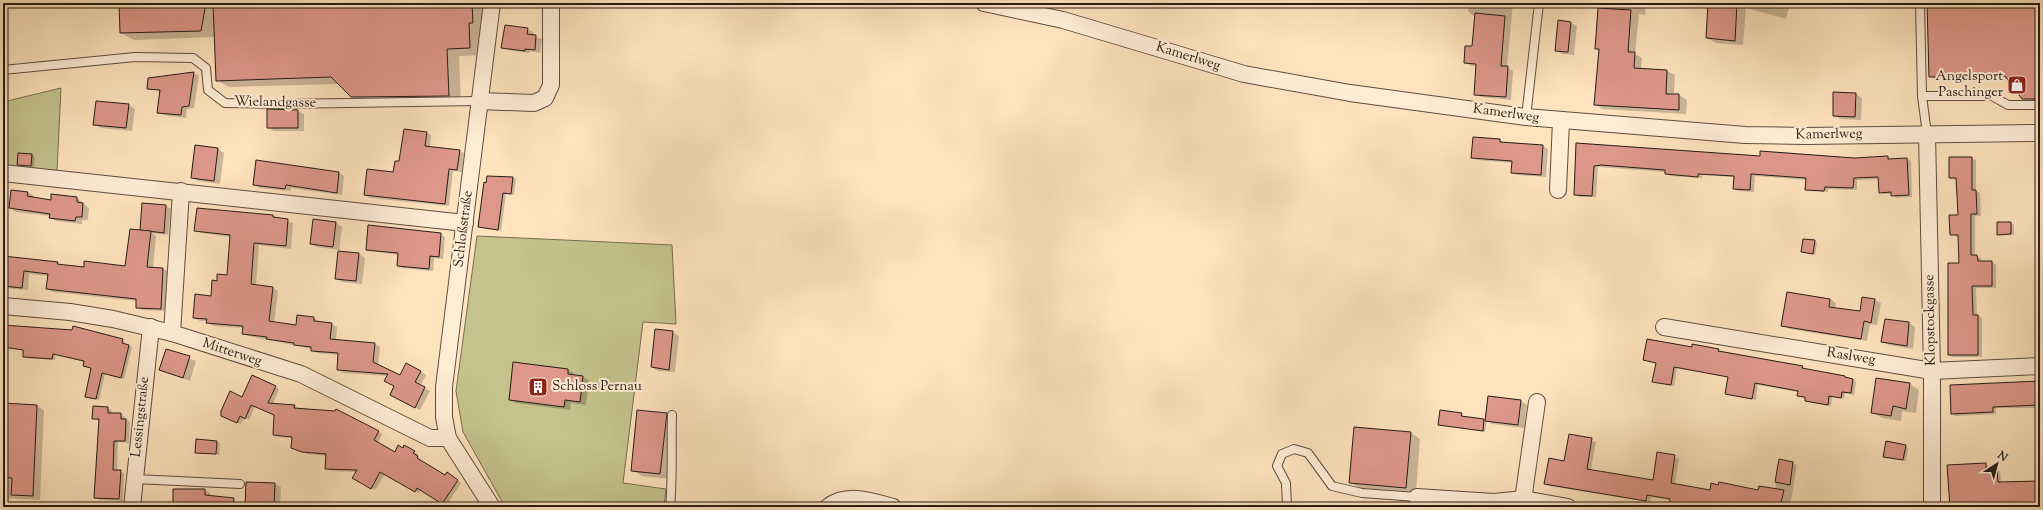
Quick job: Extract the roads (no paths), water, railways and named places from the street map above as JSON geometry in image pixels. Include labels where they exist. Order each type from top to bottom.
[{"type":"street","points":[[492,3],[479,101],[534,103],[545,98],[551,85],[551,3]]},
{"type":"street","name":"Kamerlweg","points":[[984,3],[1063,20],[1244,74],[1350,93],[1526,117],[1745,135],[1805,136],[2040,133]]},
{"type":"street","name":"Schloßstraße","points":[[479,101],[444,387],[444,417],[448,438],[492,507]]},
{"type":"street","points":[[1558,190],[1561,121]]},
{"type":"street","name":"Klopstockgasse","points":[[1927,134],[1932,370],[1932,507]]},
{"type":"street","points":[[3,173],[181,191],[465,223]]},
{"type":"street","points":[[172,334],[181,191]]},
{"type":"street","name":"Mitterweg","points":[[3,306],[70,312],[151,327],[301,374],[430,438],[448,438]]},
{"type":"street","name":"Lessingstraße","points":[[132,507],[151,327]]},
{"type":"street","name":"Raslweg","points":[[1664,327],[1932,370],[2040,366]]},
{"type":"street","points":[[1523,503],[1537,402]]},
{"type":"street","points":[[1417,496],[1568,507]]},
{"type":"street","points":[[828,507],[833,503],[849,498],[893,507]]},
{"type":"lane","points":[[1526,117],[1539,3]]},
{"type":"lane","points":[[1920,3],[1922,96],[1927,134]]},
{"type":"lane","name":"Wielandgasse","points":[[3,70],[135,57],[193,58],[206,68],[208,90],[225,102],[290,104],[479,101]]},
{"type":"lane","points":[[1922,96],[1992,96],[2008,105],[2040,105]]},
{"type":"lane","points":[[670,507],[673,475],[671,448],[672,415]]},
{"type":"lane","points":[[1288,507],[1286,483],[1277,466],[1282,454],[1294,449],[1308,453],[1332,486],[1362,493],[1417,496]]},
{"type":"lane","points":[[135,479],[240,484]]},
{"type":"place","name":"Angelsport Paschinger","points":[[2017,85]]},
{"type":"place","name":"Schloss Pernau","points":[[538,387]]}]
